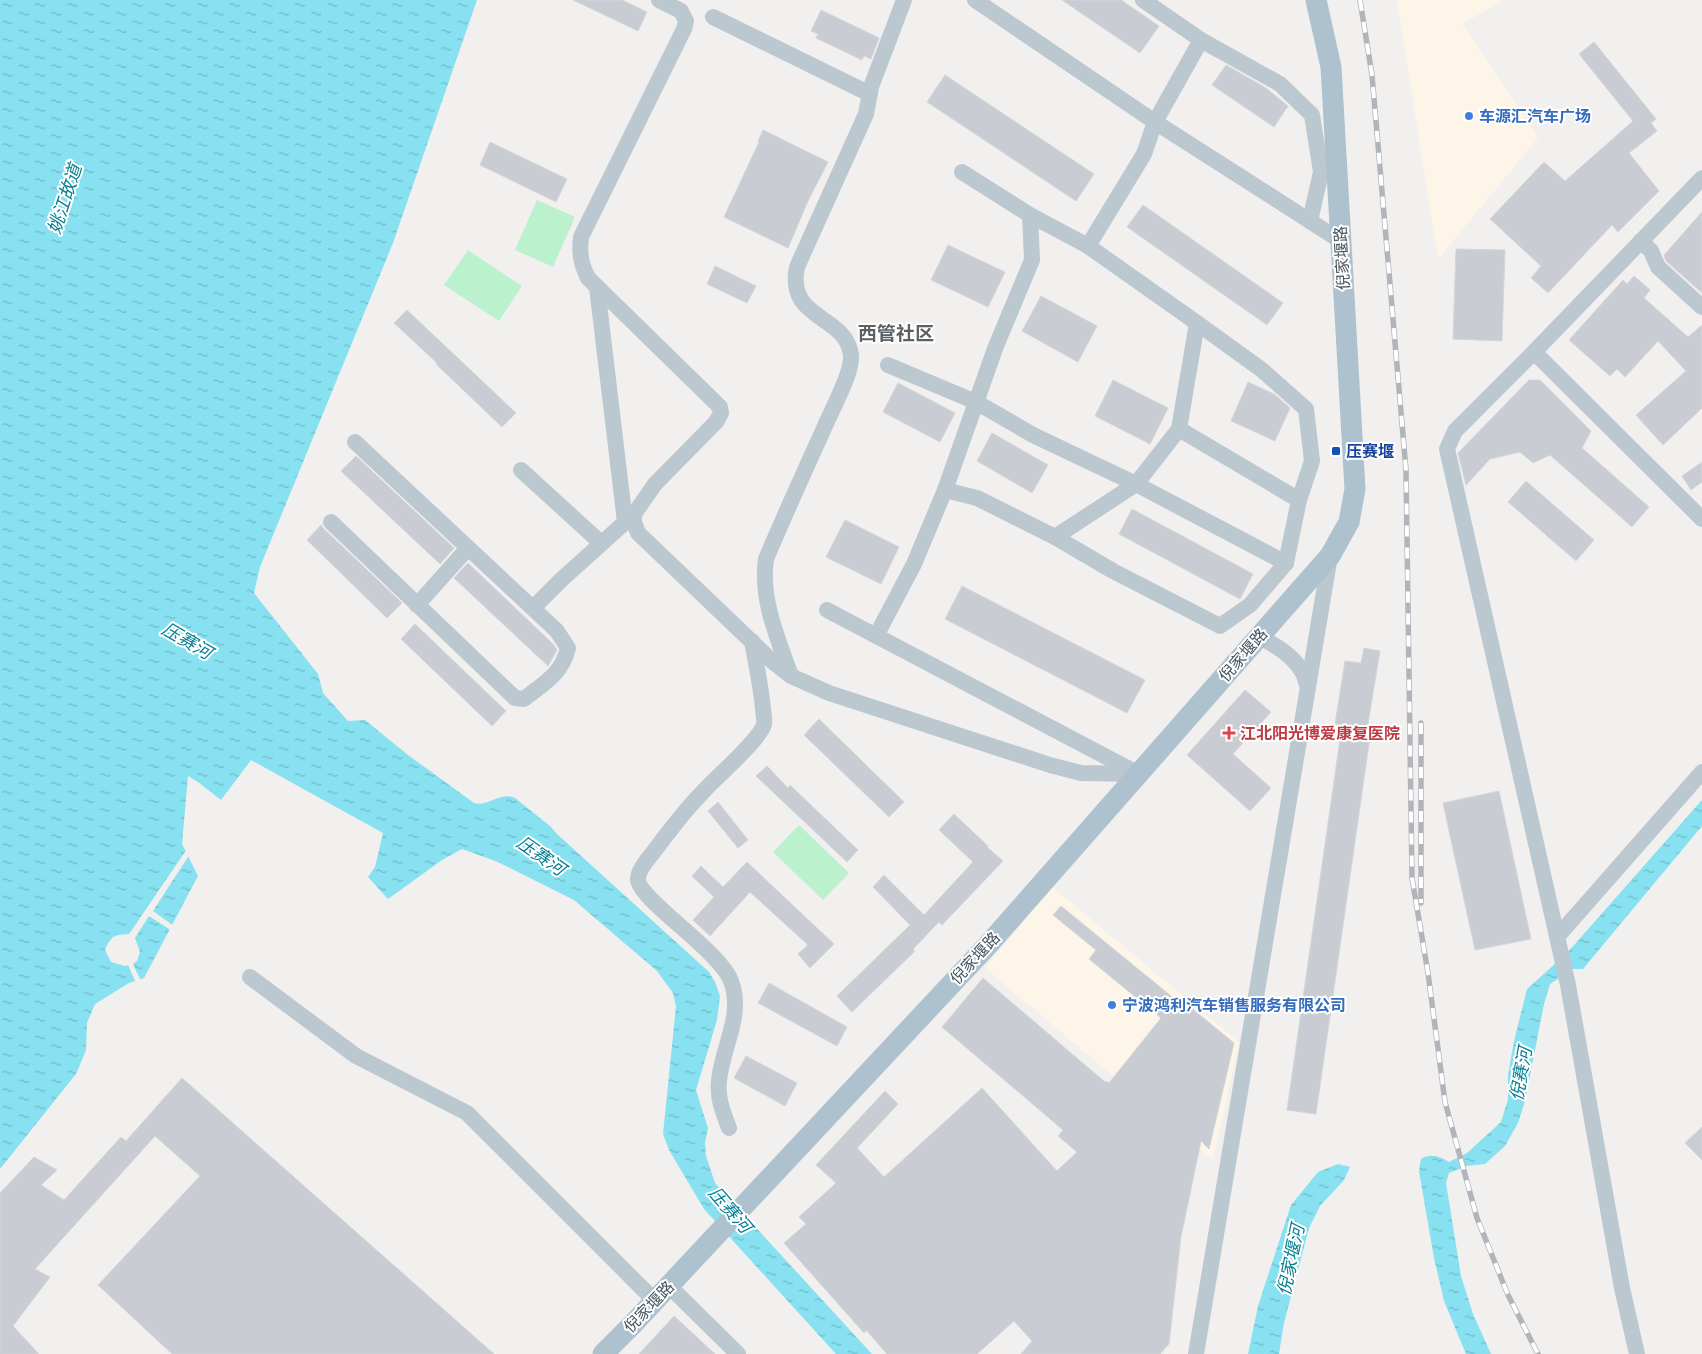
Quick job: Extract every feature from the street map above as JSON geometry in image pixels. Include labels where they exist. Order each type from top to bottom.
[{"type":"main road","name":"倪家堰路","points":[[603,1354],[662,1294],[988,945],[1330,556],[1349,522],[1354,489],[1331,67],[1316,0]]},
{"type":"street","points":[[791,676],[773,622],[767,596],[764,576],[766,559],[839,395],[850,367],[851,354],[838,330],[803,304],[796,292],[794,279],[796,267],[866,114],[870,94],[904,0]]},
{"type":"street","points":[[975,0],[1155,122],[1341,241]]},
{"type":"street","points":[[1142,0],[1201,40],[1280,84],[1312,115],[1320,172],[1310,221]]},
{"type":"street","points":[[533,608],[630,518],[655,484],[716,422],[721,413],[720,407],[588,278],[582,266],[579,253],[581,237],[674,52],[686,21],[681,11],[662,1]]},
{"type":"street","points":[[713,17],[870,94]]},
{"type":"street","points":[[1088,246],[1144,154],[1155,122],[1201,40]]},
{"type":"street","points":[[945,490],[977,498],[1055,537],[1113,571],[1220,626],[1250,605],[1286,563],[1299,500],[1312,461],[1306,409],[1262,370],[1088,246],[1030,215],[962,172]]},
{"type":"street","points":[[1637,1354],[1622,1288],[1568,985],[1447,449],[1455,431],[1702,178]]},
{"type":"street","points":[[876,636],[914,564],[945,490],[996,346],[1032,260],[1030,215]]},
{"type":"street","points":[[1641,241],[1651,251],[1658,267],[1702,307]]},
{"type":"street","points":[[596,287],[630,518],[634,522],[638,533],[791,676],[830,693],[1050,765],[1081,773],[1139,774]]},
{"type":"street","points":[[1055,537],[1136,484],[1179,430],[1197,323]]},
{"type":"street","points":[[1534,352],[1702,519]]},
{"type":"street","points":[[888,365],[976,402],[1033,435],[1136,484],[1286,563]]},
{"type":"street","points":[[1179,430],[1299,500]]},
{"type":"street","points":[[331,522],[515,698],[524,699],[559,669],[565,660],[568,648],[557,632],[355,442]]},
{"type":"street","points":[[521,470],[601,543]]},
{"type":"street","points":[[417,605],[468,548]]},
{"type":"street","points":[[1196,1354],[1330,556]]},
{"type":"street","points":[[827,610],[1139,774]]},
{"type":"street","points":[[1260,637],[1275,644],[1289,656],[1303,672],[1308,690]]},
{"type":"street","points":[[729,1128],[720,1106],[719,1081],[725,1050],[734,1023],[736,1000],[731,981],[724,967],[710,951],[655,903],[639,886],[638,877],[646,862],[677,821],[701,793],[757,737],[764,724],[752,641]]},
{"type":"street","points":[[1557,937],[1702,772]]},
{"type":"street","points":[[250,977],[356,1056],[467,1112],[662,1294],[738,1354]]},
{"type":"shaded area","name":"车源汇汽车广场","points":[[1397,0],[1502,0],[1463,24],[1538,138],[1438,259]]},
{"type":"shaded area","name":"宁波鸿利汽车销售服务有限公司","points":[[1052,887],[1239,1042],[1213,1160],[985,968]]},
{"type":"green space","points":[[537,200],[575,217],[553,267],[515,250]]},
{"type":"green space","points":[[468,250],[522,286],[499,321],[444,285]]},
{"type":"green space","points":[[799,825],[849,873],[823,900],[773,852]]},
{"type":"water","points":[[0,0],[477,0],[393,243],[260,567],[254,593],[318,674],[323,693],[348,721],[365,720],[408,755],[474,803],[485,803],[504,796],[515,798],[550,826],[709,972],[720,996],[717,1020],[696,1090],[708,1128],[705,1143],[706,1156],[715,1183],[872,1354],[836,1354],[704,1209],[669,1150],[663,1134],[676,1006],[673,993],[657,971],[574,900],[498,862],[462,849],[442,860],[388,899],[368,877],[375,867],[383,833],[251,760],[221,800],[188,776],[182,844],[198,876],[144,978],[129,983],[95,1004],[87,1023],[86,1050],[76,1074],[0,1169]]},
{"type":"water","name":"倪赛河","points":[[1702,800],[1702,826],[1583,969],[1573,969],[1550,984],[1544,1004],[1525,1101],[1518,1123],[1505,1146],[1485,1164],[1466,1166],[1449,1173],[1446,1183],[1461,1276],[1473,1314],[1491,1354],[1466,1354],[1444,1301],[1434,1258],[1419,1171],[1421,1159],[1435,1156],[1449,1162],[1467,1153],[1501,1122],[1508,1099],[1508,1075],[1514,1041],[1527,989],[1567,953]]},
{"type":"water","name":"倪家堰河","points":[[1338,1164],[1350,1167],[1344,1180],[1320,1206],[1309,1228],[1284,1323],[1279,1354],[1248,1354],[1258,1306],[1291,1205],[1318,1172]]},
{"type":"pier","points":[[187,849],[190,854],[153,911],[174,926],[172,931],[149,916],[135,938],[140,952],[137,961],[133,964],[141,981],[136,983],[128,965],[125,966],[111,962],[105,950],[113,937],[129,934]]},
{"type":"building","points":[[573,0],[622,0],[647,12],[638,31]]},
{"type":"building","points":[[1062,0],[1121,0],[1159,26],[1140,53]]},
{"type":"building","points":[[821,10],[879,38],[871,59],[864,56],[862,60],[816,38],[818,34],[811,31]]},
{"type":"building","points":[[1594,42],[1656,119],[1651,123],[1657,131],[1629,153],[1659,191],[1618,232],[1612,225],[1548,293],[1531,278],[1541,266],[1490,219],[1544,162],[1565,181],[1633,121],[1579,54]]},
{"type":"building","points":[[1226,65],[1266,88],[1288,106],[1274,127],[1212,85]]},
{"type":"building","points":[[945,75],[1094,174],[1076,201],[927,102]]},
{"type":"building","points":[[763,130],[828,162],[808,201],[788,248],[724,217]]},
{"type":"building","points":[[490,142],[567,179],[556,202],[480,165]]},
{"type":"building","points":[[1143,205],[1283,303],[1267,325],[1127,227]]},
{"type":"building","points":[[1702,212],[1702,293],[1666,261],[1664,255]]},
{"type":"building","points":[[948,245],[1005,272],[988,307],[931,280]]},
{"type":"building","points":[[1456,249],[1505,250],[1502,341],[1453,339]]},
{"type":"building","points":[[715,266],[756,286],[747,303],[707,284]]},
{"type":"building","points":[[1634,276],[1650,290],[1644,298],[1688,337],[1702,325],[1702,408],[1663,445],[1636,415],[1686,371],[1658,341],[1625,377],[1617,369],[1610,376],[1569,340],[1623,280],[1627,284]]},
{"type":"building","points":[[1041,296],[1097,326],[1078,362],[1022,331]]},
{"type":"building","points":[[407,310],[516,413],[502,427],[394,323]]},
{"type":"building","points":[[1113,380],[1168,408],[1150,444],[1095,416]]},
{"type":"building","points":[[1529,380],[1540,380],[1591,431],[1582,448],[1649,507],[1632,527],[1550,455],[1533,463],[1520,452],[1490,459],[1466,485],[1458,453]]},
{"type":"building","points":[[1248,382],[1274,394],[1290,408],[1275,441],[1231,421]]},
{"type":"building","points":[[898,383],[955,413],[940,442],[883,412]]},
{"type":"building","points":[[992,433],[1048,465],[1032,493],[977,461]]},
{"type":"building","points":[[356,456],[454,548],[440,564],[341,471]]},
{"type":"building","points":[[1702,462],[1702,482],[1691,490],[1682,476]]},
{"type":"building","points":[[1526,481],[1594,540],[1576,561],[1508,502]]},
{"type":"building","points":[[1132,509],[1253,574],[1240,599],[1119,534]]},
{"type":"building","points":[[845,520],[899,547],[881,584],[826,557]]},
{"type":"building","points":[[321,525],[402,603],[387,618],[307,540]]},
{"type":"building","points":[[468,563],[553,644],[557,650],[548,666],[454,578]]},
{"type":"building","points":[[962,586],[1145,680],[1127,713],[945,619]]},
{"type":"building","points":[[415,624],[506,711],[492,726],[401,639]]},
{"type":"building","points":[[1364,648],[1380,651],[1366,736],[1370,737],[1316,1114],[1287,1110],[1342,725],[1335,724],[1345,661],[1361,663]]},
{"type":"building","name":"江北阳光博爱康复医院","points":[[1245,690],[1271,712],[1233,754],[1271,788],[1250,811],[1187,755]]},
{"type":"building","points":[[819,719],[904,802],[889,817],[804,735]]},
{"type":"building","points":[[767,766],[788,788],[790,785],[858,850],[847,862],[756,776]]},
{"type":"building","points":[[1499,791],[1531,939],[1475,950],[1443,803]]},
{"type":"building","points":[[718,802],[748,840],[738,848],[708,811]]},
{"type":"building","points":[[954,814],[1003,861],[942,925],[939,922],[913,949],[915,951],[852,1012],[837,996],[910,925],[873,887],[884,875],[924,915],[973,862],[939,830]]},
{"type":"building","points":[[747,862],[834,944],[810,968],[798,954],[808,945],[750,892],[710,936],[693,920],[714,897],[692,876],[701,866],[723,887]]},
{"type":"building","points":[[1061,906],[1176,1000],[1178,997],[1234,1043],[1209,1149],[1201,1141],[1181,1237],[1169,1344],[1160,1354],[1021,1354],[1032,1341],[1014,1321],[977,1354],[887,1354],[866,1330],[864,1333],[784,1243],[806,1224],[799,1217],[836,1183],[816,1165],[885,1091],[898,1104],[857,1148],[884,1177],[982,1088],[1057,1171],[1077,1152],[1058,1136],[1063,1130],[942,1027],[983,978],[1105,1082],[1109,1083],[1161,1018],[1089,959],[1096,950],[1053,915]]},
{"type":"building","points":[[769,983],[847,1027],[837,1046],[758,1003]]},
{"type":"building","points":[[746,1056],[797,1083],[785,1106],[734,1078]]},
{"type":"building","points":[[182,1078],[494,1354],[172,1354],[98,1285],[200,1176],[155,1136],[35,1269],[50,1277],[13,1326],[39,1354],[0,1354],[0,1193],[34,1157],[57,1170],[41,1185],[64,1200],[121,1137],[126,1141]]},
{"type":"building","points":[[1702,1127],[1702,1160],[1685,1143]]},
{"type":"building","points":[[674,1316],[715,1354],[639,1354]]},
{"type":"railway","points":[[1360,0],[1372,75],[1406,470],[1412,878],[1428,973],[1445,1102],[1477,1218],[1508,1295],[1538,1354]]},
{"type":"railway","points":[[1421,723],[1421,903]]},
{"type":"place","name":"车源汇汽车广场","points":[[1469,116]]},
{"type":"place","name":"压赛堰","points":[[1336,451]]},
{"type":"place","name":"江北阳光博爱康复医院","points":[[1229,733]]},
{"type":"place","name":"宁波鸿利汽车销售服务有限公司","points":[[1112,1005]]},
{"type":"district","name":"西管社区","points":[[896,333]]},
{"type":"water label","name":"姚江故道","points":[[65,199]]},
{"type":"water label","name":"压赛河","points":[[187,641]]},
{"type":"water label","name":"压赛河","points":[[541,856]]},
{"type":"water label","name":"压赛河","points":[[730,1210]]}]
